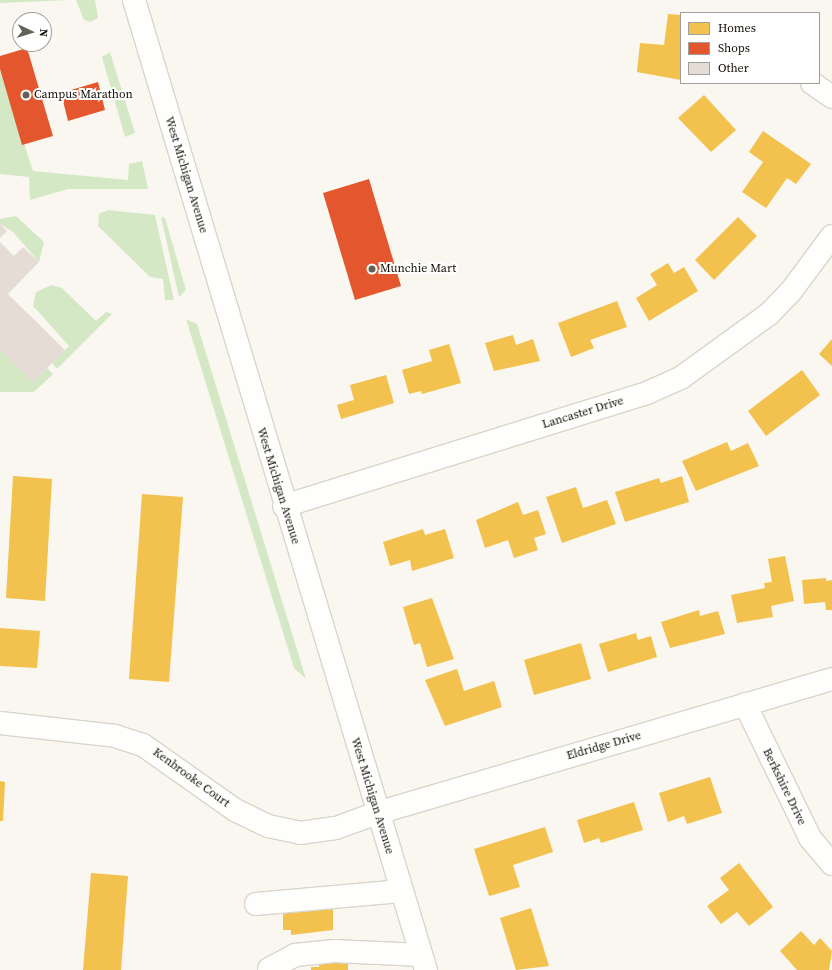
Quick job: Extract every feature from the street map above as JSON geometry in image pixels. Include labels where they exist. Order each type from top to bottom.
[{"type":"street","name":"West Michigan Avenue","points":[[134,0],[376,813],[424,963]]},
{"type":"street","points":[[813,84],[832,97]]},
{"type":"street","name":"Lancaster Drive","points":[[284,506],[649,392],[682,377],[769,314],[792,290],[832,236]]},
{"type":"street","name":"Eldridge Drive","points":[[376,813],[832,679]]},
{"type":"street","name":"Berkshire Drive","points":[[744,704],[810,838],[832,864]]},
{"type":"street","name":"Kenbrooke Court","points":[[0,723],[114,736],[143,745],[235,810],[285,831],[323,831],[376,813]]},
{"type":"street","points":[[256,904],[401,891]]},
{"type":"street","points":[[269,969],[295,955],[335,951],[424,963]]},
{"type":"green space","points":[[0,0],[70,0],[0,3]]},
{"type":"green space","points":[[76,0],[95,0],[98,18],[90,22],[84,20]]},
{"type":"green space","points":[[110,52],[135,133],[125,137],[102,57]]},
{"type":"green space","points":[[0,69],[33,171],[128,180],[129,164],[142,161],[148,189],[68,189],[30,200],[29,177],[0,174]]},
{"type":"green space","points":[[108,210],[155,215],[174,300],[165,300],[163,279],[150,277],[98,226],[99,214]]},
{"type":"green space","points":[[16,216],[44,242],[39,262],[13,232],[0,224],[0,219]]},
{"type":"green space","points":[[161,217],[165,218],[186,290],[179,297]]},
{"type":"green space","points":[[52,285],[62,288],[96,321],[106,312],[112,314],[57,369],[52,363],[69,346],[33,306],[36,292]]},
{"type":"green space","points":[[186,319],[197,324],[306,679],[294,668]]},
{"type":"green space","points":[[0,349],[33,382],[47,368],[53,374],[34,392],[0,392]]},
{"type":"building: Homes","points":[[668,14],[680,15],[680,80],[637,72],[640,43],[664,45]]},
{"type":"building: Homes","points":[[704,95],[736,130],[711,152],[678,118]]},
{"type":"building: Homes","points":[[763,131],[811,164],[796,184],[787,178],[766,208],[742,192],[763,162],[749,152]]},
{"type":"building: Homes","points":[[738,217],[757,236],[714,280],[695,260]]},
{"type":"building: Homes","points":[[668,263],[674,273],[684,267],[698,291],[649,321],[636,298],[657,285],[650,274]]},
{"type":"building: Homes","points":[[617,301],[627,327],[590,340],[594,348],[571,357],[558,323]]},
{"type":"building: Homes","points":[[513,335],[516,345],[533,339],[540,361],[494,371],[485,343]]},
{"type":"building: Homes","points":[[832,339],[832,366],[819,354]]},
{"type":"building: Homes","points":[[449,344],[461,383],[422,394],[421,391],[409,394],[402,370],[432,361],[429,350]]},
{"type":"building: Homes","points":[[802,370],[820,395],[766,436],[748,411]]},
{"type":"building: Homes","points":[[386,375],[394,403],[341,419],[337,405],[354,400],[350,385]]},
{"type":"building: Homes","points":[[727,442],[731,451],[748,443],[759,466],[696,491],[682,461]]},
{"type":"building: Homes","points":[[13,476],[52,479],[45,601],[6,598]]},
{"type":"building: Homes","points":[[682,476],[689,502],[625,522],[615,492],[659,478],[661,483]]},
{"type":"building: Homes","points":[[576,487],[583,508],[607,500],[616,524],[562,543],[546,497]]},
{"type":"building: Homes","points":[[142,494],[183,497],[169,682],[129,679]]},
{"type":"building: Homes","points":[[518,502],[523,515],[538,510],[546,534],[534,538],[538,550],[514,558],[508,540],[485,548],[476,520]]},
{"type":"building: Homes","points":[[423,529],[425,535],[445,529],[454,558],[412,571],[410,560],[390,566],[383,542]]},
{"type":"building: Homes","points":[[785,556],[794,601],[771,606],[773,617],[737,623],[731,595],[765,588],[764,583],[772,582],[768,559]]},
{"type":"building: Homes","points":[[826,578],[826,581],[832,580],[832,610],[826,610],[825,602],[804,604],[802,580]]},
{"type":"building: Homes","points":[[432,598],[454,659],[427,667],[420,643],[414,645],[403,607]]},
{"type":"building: Homes","points":[[699,610],[700,616],[718,611],[725,634],[670,648],[661,622]]},
{"type":"building: Homes","points":[[0,628],[40,631],[37,668],[0,666]]},
{"type":"building: Homes","points":[[636,633],[638,640],[651,636],[657,657],[608,672],[599,644]]},
{"type":"building: Homes","points":[[581,643],[591,679],[534,695],[524,660]]},
{"type":"building: Homes","points":[[457,669],[464,691],[494,681],[502,707],[445,726],[425,680]]},
{"type":"building: Homes","points":[[710,777],[722,813],[687,824],[684,816],[668,822],[659,793]]},
{"type":"building: Homes","points":[[0,781],[5,782],[3,821],[0,821]]},
{"type":"building: Homes","points":[[634,802],[643,830],[601,843],[599,838],[584,843],[577,820]]},
{"type":"building: Homes","points":[[545,827],[553,852],[513,865],[520,887],[489,896],[474,849]]},
{"type":"building: Homes","points":[[739,863],[773,907],[749,926],[737,912],[721,924],[707,906],[729,890],[720,878]]},
{"type":"building: Homes","points":[[91,873],[128,876],[121,970],[83,970]]},
{"type":"building: Homes","points":[[531,908],[549,966],[516,970],[500,918]]},
{"type":"building: Homes","points":[[283,909],[333,909],[333,930],[291,935],[291,930],[283,930]]},
{"type":"building: Homes","points":[[801,931],[814,945],[820,938],[832,951],[829,970],[797,970],[780,951]]},
{"type":"building: Homes","points":[[320,959],[348,959],[348,970],[311,970],[311,967],[319,967]]},
{"type":"building: Shops","points":[[14,52],[28,52],[53,136],[22,145],[0,69],[0,56]]},
{"type":"building: Shops","points":[[98,82],[105,110],[68,121],[61,93]]},
{"type":"building: Shops","points":[[369,179],[401,286],[355,300],[323,193]]},
{"type":"building: Other","points":[[0,224],[7,231],[0,238]]},
{"type":"building: Other","points":[[0,242],[14,256],[23,247],[39,262],[8,294],[65,350],[33,382],[0,349]]},
{"type":"place","name":"Campus Marathon","points":[[26,95]]},
{"type":"place","name":"Munchie Mart","points":[[372,269]]}]
